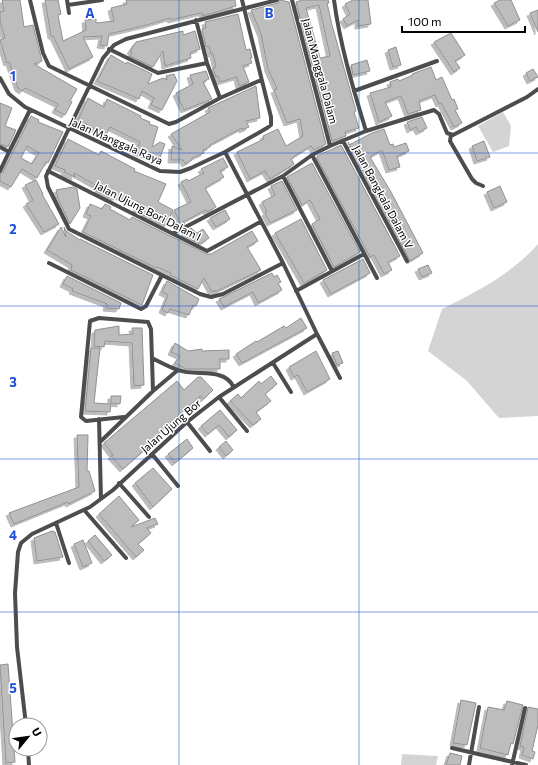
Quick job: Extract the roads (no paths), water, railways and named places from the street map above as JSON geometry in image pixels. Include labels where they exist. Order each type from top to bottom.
[{"type":"street","points":[[30,0],[43,53],[47,63],[90,86],[169,124],[199,111],[220,98],[261,80]]},
{"type":"street","points":[[67,0],[69,13]]},
{"type":"street","points":[[68,5],[102,0]]},
{"type":"street","name":"Jalan Manggala Raya","points":[[0,78],[9,94],[30,110],[160,171],[180,172],[225,152],[270,125],[271,117],[242,0]]},
{"type":"street","points":[[277,0],[126,39],[109,49],[46,176],[47,184],[69,229],[200,294],[214,297],[283,264]]},
{"type":"street","name":"Jalan Manggala Dalam","points":[[292,0],[330,146]]},
{"type":"street","points":[[334,0],[337,26],[366,131]]},
{"type":"street","points":[[196,20],[207,63],[220,98]]},
{"type":"street","points":[[109,49],[158,74],[207,63]]},
{"type":"street","points":[[354,92],[437,61]]},
{"type":"street","points":[[451,135],[526,97],[538,89]]},
{"type":"street","points":[[0,171],[30,110]]},
{"type":"street","points":[[174,233],[282,176],[330,146],[366,131],[434,110],[439,114],[447,133],[451,135]]},
{"type":"street","points":[[451,135],[450,141],[472,179],[476,183],[483,186]]},
{"type":"street","name":"Jalan Bangkala Dalam V","points":[[343,141],[407,261]]},
{"type":"street","points":[[0,147],[9,152]]},
{"type":"street","points":[[225,152],[283,264],[316,334],[340,378]]},
{"type":"street","points":[[312,156],[377,278]]},
{"type":"street","name":"Jalan Ujung Bori Dalam I","points":[[48,171],[208,251],[260,222]]},
{"type":"street","points":[[282,176],[332,271]]},
{"type":"street","points":[[296,291],[364,254]]},
{"type":"street","points":[[49,263],[141,309],[146,306],[162,276]]},
{"type":"street","points":[[124,417],[84,420],[81,417],[90,321],[99,318],[146,321],[151,329],[153,391]]},
{"type":"street","name":"Jalan Ujung Bor","points":[[25,717],[18,647],[15,593],[18,552],[21,543],[32,534],[85,511],[101,499],[187,422],[233,386],[273,363],[316,334]]},
{"type":"street","points":[[152,358],[178,370],[220,375],[228,379],[233,386]]},
{"type":"street","points":[[273,363],[291,392]]},
{"type":"street","points":[[100,442],[124,417],[178,370]]},
{"type":"street","points":[[219,397],[247,431]]},
{"type":"street","points":[[99,419],[101,499]]},
{"type":"street","points":[[187,422],[210,452]]},
{"type":"street","points":[[152,454],[178,486]]},
{"type":"street","points":[[119,483],[149,517]]},
{"type":"street","points":[[85,511],[126,558]]},
{"type":"street","points":[[56,523],[68,563]]},
{"type":"street","points":[[469,765],[479,707]]},
{"type":"street","points":[[512,763],[524,708]]},
{"type":"street","points":[[452,748],[526,765]]}]
